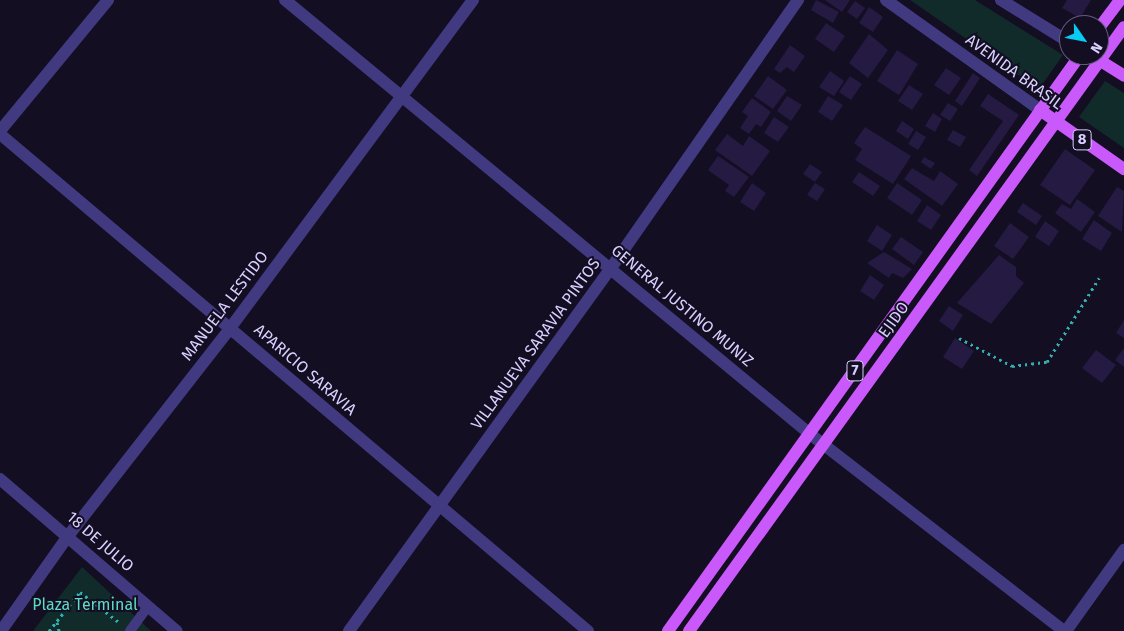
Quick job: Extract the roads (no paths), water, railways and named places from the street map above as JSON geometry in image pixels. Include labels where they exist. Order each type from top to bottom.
[{"type":"main road","points":[[1109,15],[1120,0]]},
{"type":"main road","name":"EJIDO","points":[[1109,44],[1124,27]]},
{"type":"main road","name":"EJIDO","points":[[668,631],[1073,65]]},
{"type":"main road","name":"EJIDO","points":[[689,631],[825,445],[1056,122],[1092,65]]},
{"type":"main road","points":[[1107,65],[1124,76]]},
{"type":"main road","name":"AVENIDA BRASIL","points":[[1040,110],[1124,169]]},
{"type":"street","points":[[0,133],[108,0]]},
{"type":"street","name":"GENERAL JUSTINO MUNIZ","points":[[285,0],[403,94],[810,434],[1065,631]]},
{"type":"street","name":"MANUELA LESTIDO","points":[[1,631],[68,536],[231,327],[473,0]]},
{"type":"street","name":"VILLANUEVA SARAVIA PINTOS","points":[[349,631],[611,268],[798,0]]},
{"type":"street","name":"AVENIDA BRASIL","points":[[886,0],[1040,110]]},
{"type":"street","points":[[1001,0],[1059,36]]},
{"type":"street","name":"APARICIO SARAVIA","points":[[0,133],[231,327],[439,507],[588,631]]},
{"type":"street","name":"18 DE JULIO","points":[[0,479],[178,631]]},
{"type":"street","points":[[1065,631],[1124,550]]},
{"type":"lane","points":[[130,631],[148,606]]},
{"type":"park label","name":"Plaza Terminal","points":[[85,605]]}]
